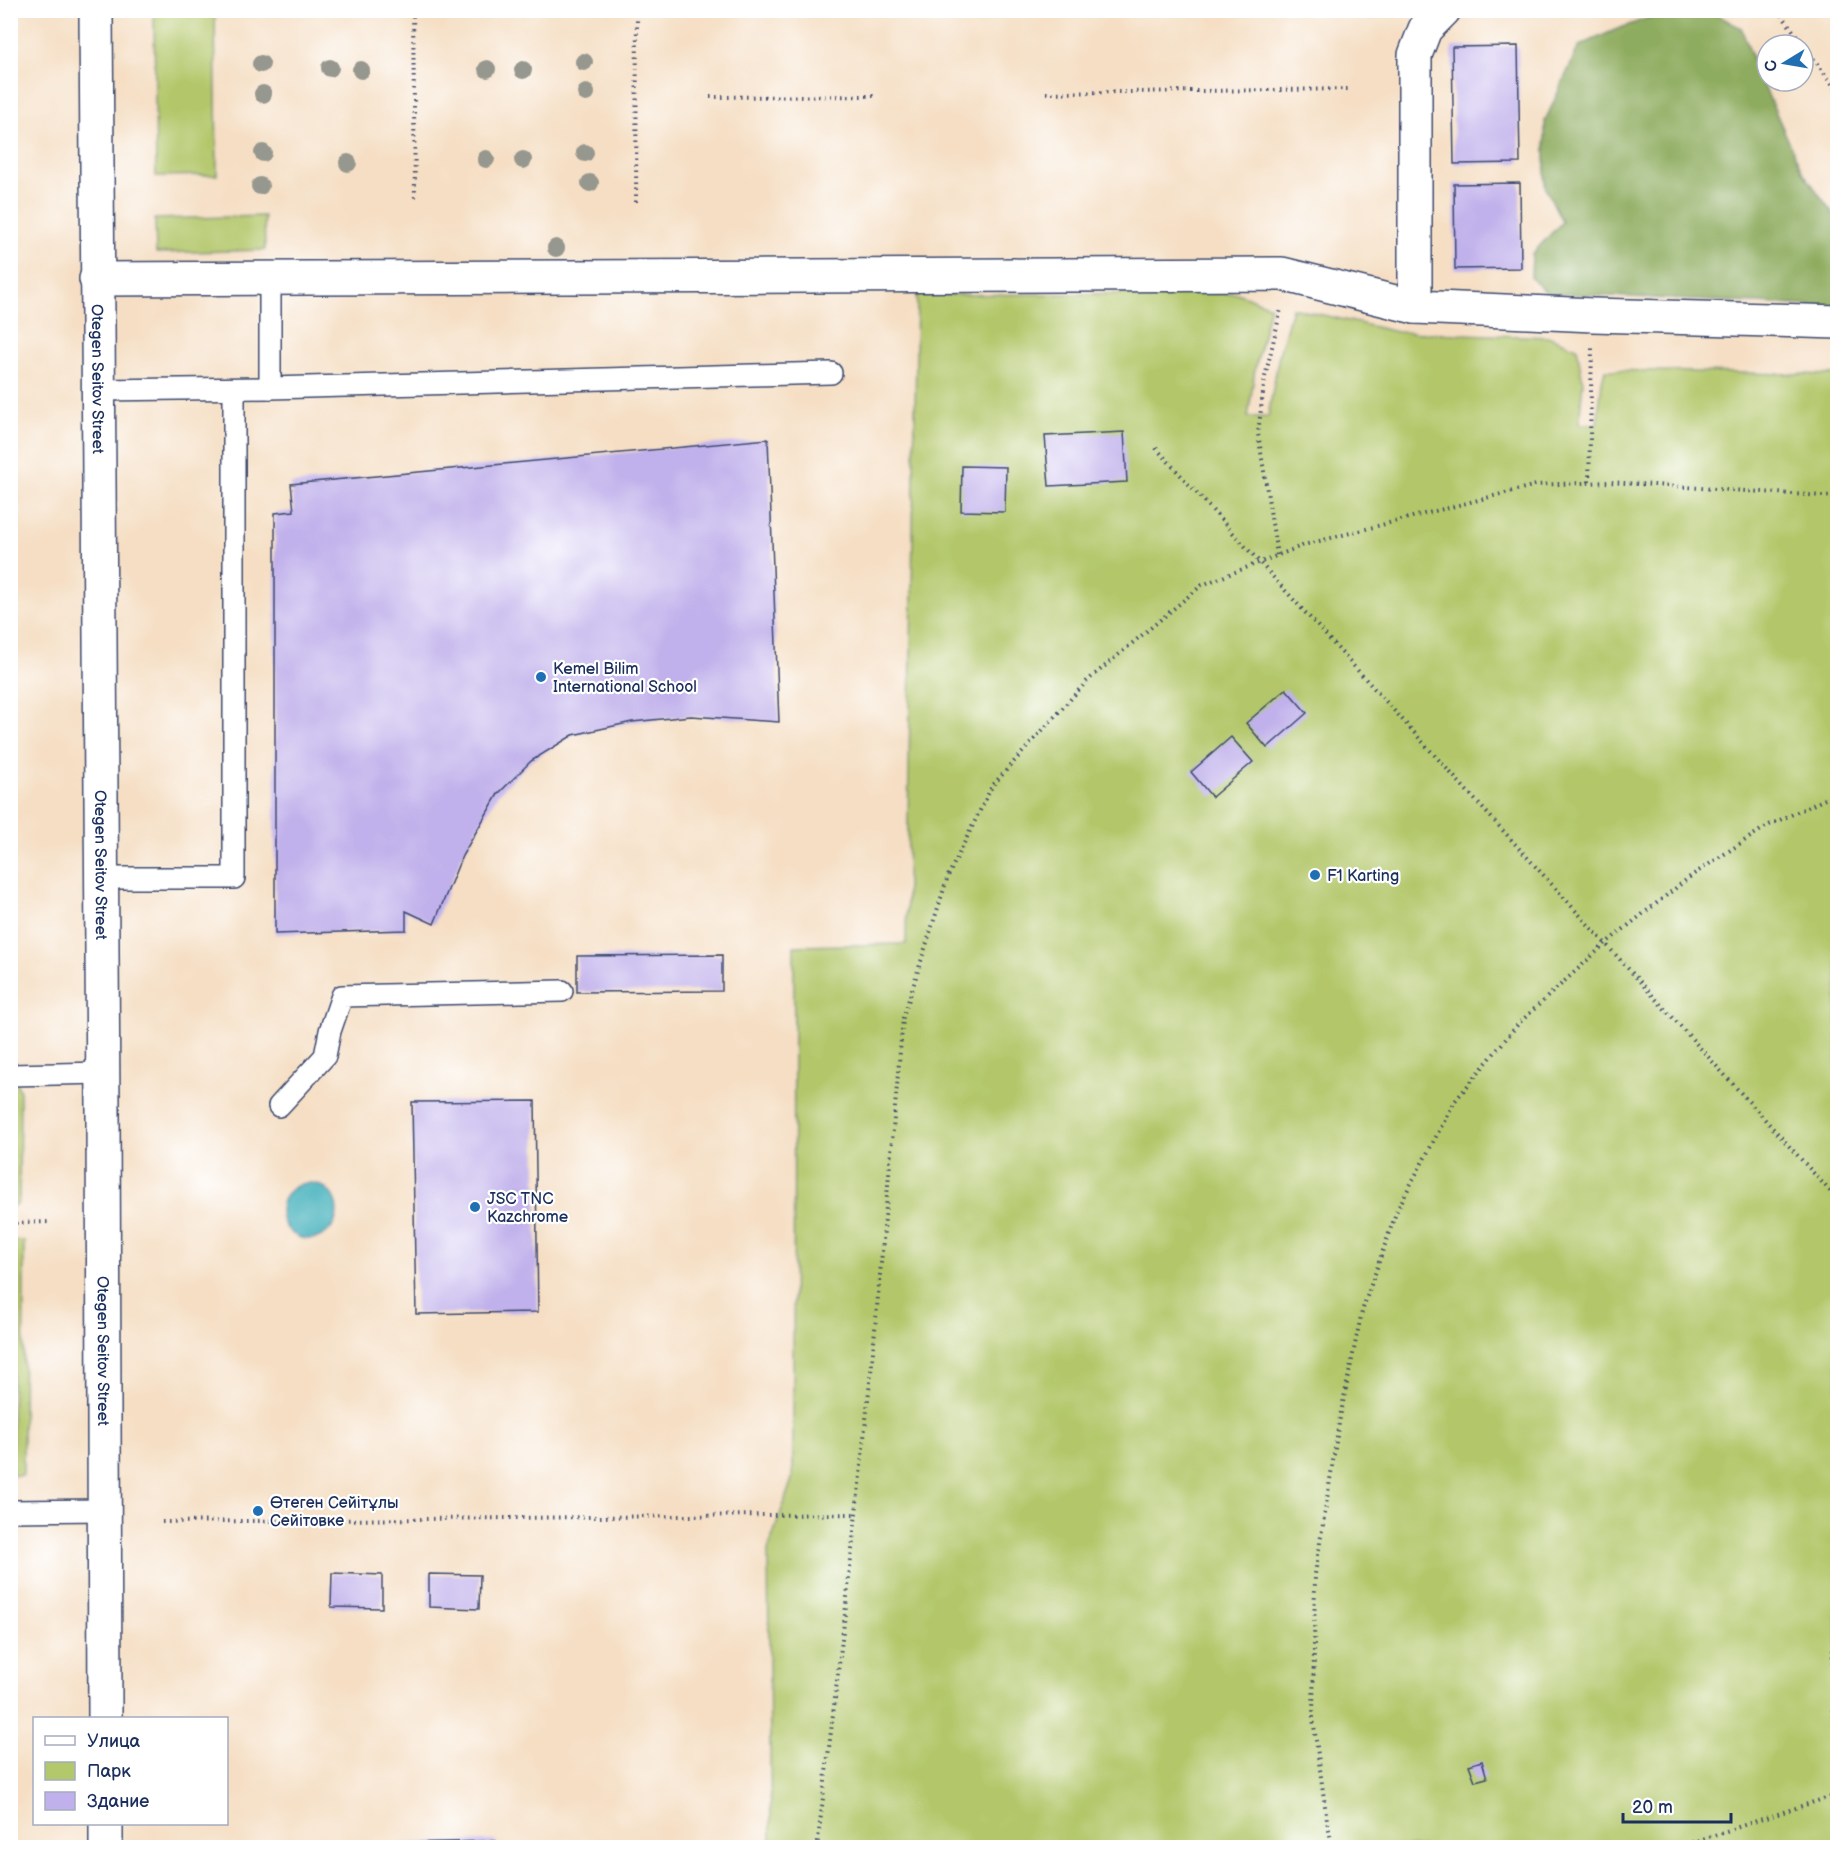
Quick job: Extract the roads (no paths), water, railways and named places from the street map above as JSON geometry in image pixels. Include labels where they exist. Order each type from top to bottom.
[{"type":"street","name":"Otegen Seitov Street","points":[[96,10],[105,1717]]},
{"type":"street","points":[[1415,308],[1415,55],[1425,29],[1444,10]]},
{"type":"street","points":[[96,279],[1265,273],[1282,274],[1415,308],[1838,322]]},
{"type":"street","points":[[106,1825],[106,1848]]},
{"type":"lane","points":[[270,278],[270,388]]},
{"type":"lane","points":[[98,390],[234,389],[831,374]]},
{"type":"lane","points":[[102,878],[234,878],[234,389]]},
{"type":"lane","points":[[279,1106],[325,1056],[330,1031],[342,996],[562,991]]},
{"type":"lane","points":[[10,1075],[103,1073]]},
{"type":"lane","points":[[10,1511],[104,1510]]},
{"type":"water","points":[[303,1183],[315,1183],[325,1187],[333,1195],[337,1211],[333,1227],[325,1235],[315,1239],[303,1239],[293,1235],[285,1227],[281,1217],[281,1205],[285,1195],[293,1187]]},
{"type":"place","name":"Kemel Bilim International School","points":[[541,677]]},
{"type":"place","name":"F1 Karting","points":[[1315,875]]},
{"type":"place","name":"JSC TNC Kazchrome","points":[[475,1207]]},
{"type":"place","name":"Өтеген Сейітұлы Сейітовке","points":[[258,1511]]}]
